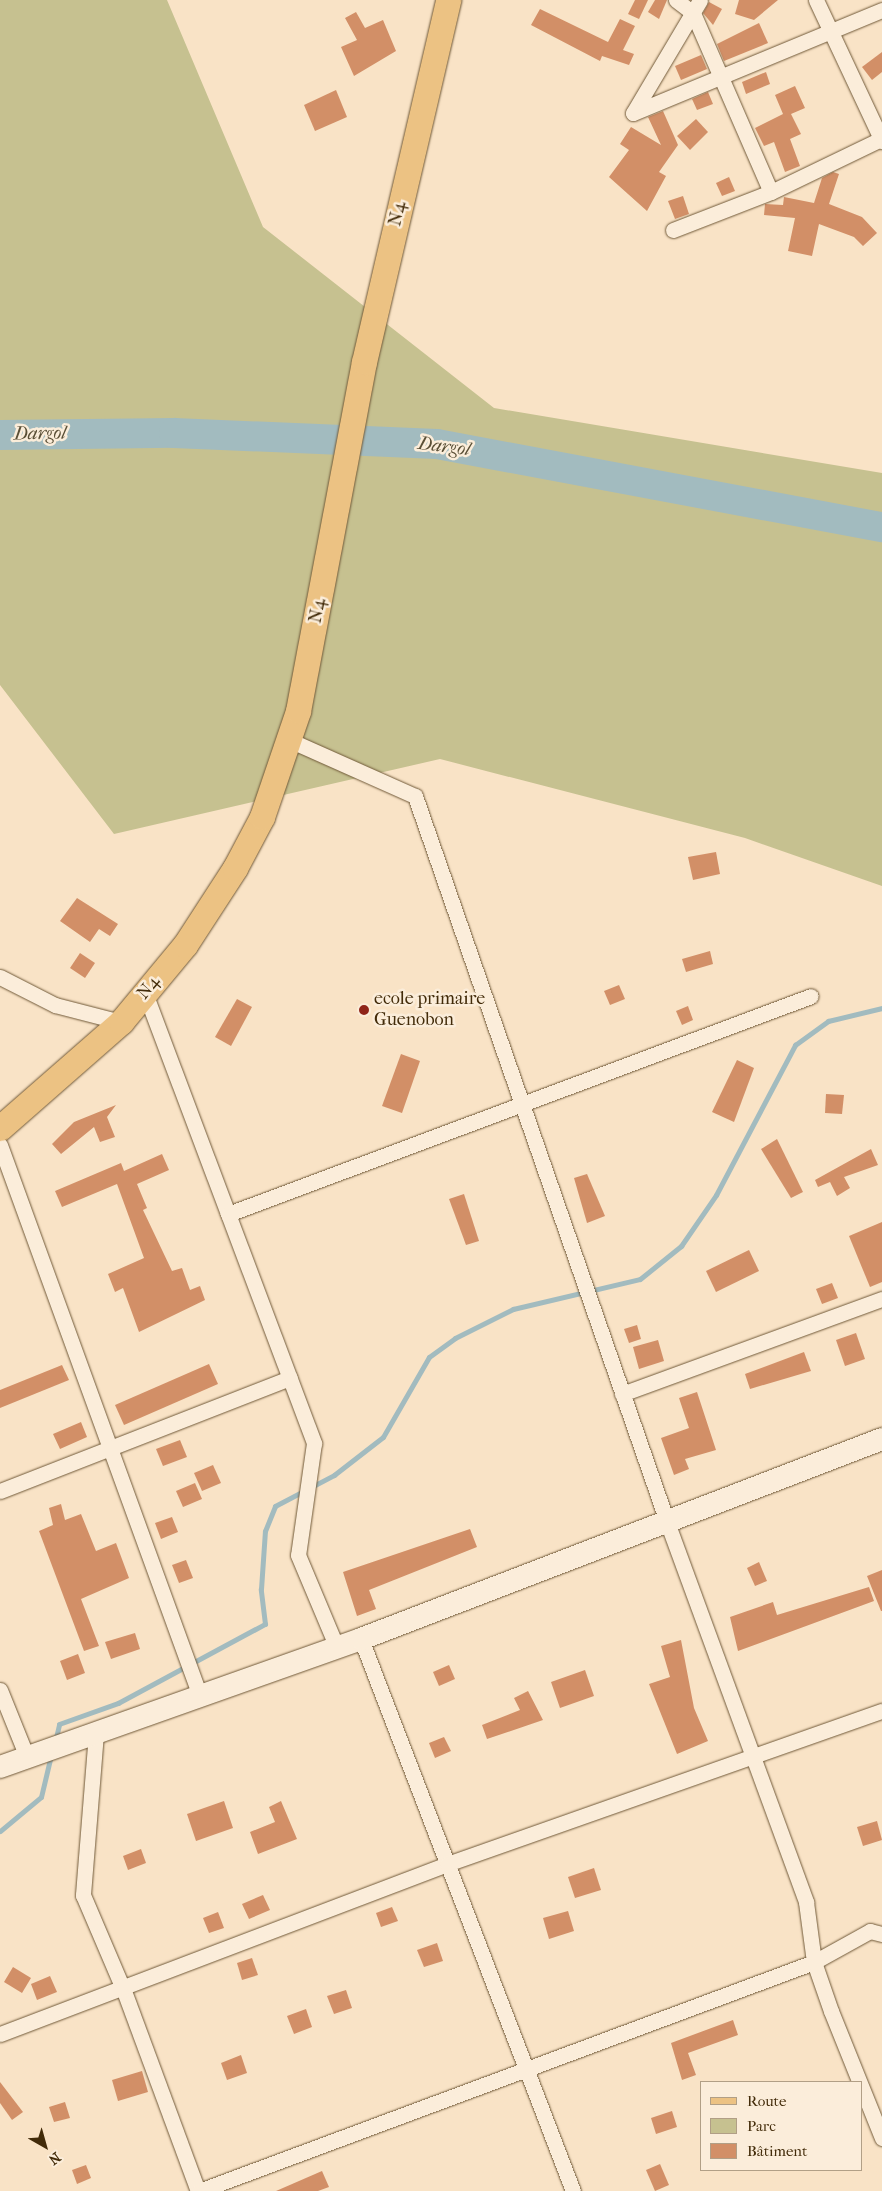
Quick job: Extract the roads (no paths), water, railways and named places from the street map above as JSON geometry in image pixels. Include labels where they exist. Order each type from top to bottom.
[{"type":"main road","name":"N4","points":[[0,1128],[121,1022],[185,945],[235,868],[262,818],[290,740],[336,520],[364,362],[448,0]]},
{"type":"main road","points":[[0,1767],[337,1648],[666,1519],[882,1440]]},
{"type":"street","points":[[676,0],[697,6]]},
{"type":"street","points":[[673,230],[771,192],[882,140],[816,0]]},
{"type":"street","points":[[697,6],[633,113],[724,78],[882,10]]},
{"type":"street","points":[[697,6],[724,78],[771,192]]},
{"type":"street","points":[[290,740],[415,796],[666,1519],[806,1902],[814,1962],[860,2081]]},
{"type":"street","points":[[0,976],[55,1005],[121,1022]]},
{"type":"street","points":[[145,993],[314,1443],[298,1555],[337,1648]]},
{"type":"street","points":[[228,1214],[811,996]]},
{"type":"street","points":[[0,1145],[200,1696]]},
{"type":"street","points":[[622,1394],[882,1300]]},
{"type":"street","points":[[0,1491],[290,1378]]},
{"type":"street","points":[[361,1639],[525,2071],[573,2191]]},
{"type":"street","points":[[0,1690],[34,1755]]},
{"type":"street","points":[[0,2034],[124,1991],[447,1864],[753,1758],[882,1711]]},
{"type":"street","points":[[96,1733],[83,1895],[124,1991],[198,2191],[814,1962],[870,1932],[882,1934]]},
{"type":"street","points":[[862,2086],[882,2138]]},
{"type":"waterway","name":"Dargol","points":[[0,435],[174,433],[437,444],[882,527]]},
{"type":"waterway","points":[[55,1742],[59,1724],[118,1703],[265,1624],[261,1589],[265,1531],[275,1506],[334,1475],[383,1437],[429,1357],[455,1338],[513,1309],[640,1279],[681,1246],[716,1195],[795,1045],[828,1021],[882,1008]]},
{"type":"waterway","points":[[0,1831],[41,1797],[51,1755]]},
{"type":"place","name":"ecole primaire Guenobon","points":[[364,1010]]}]
